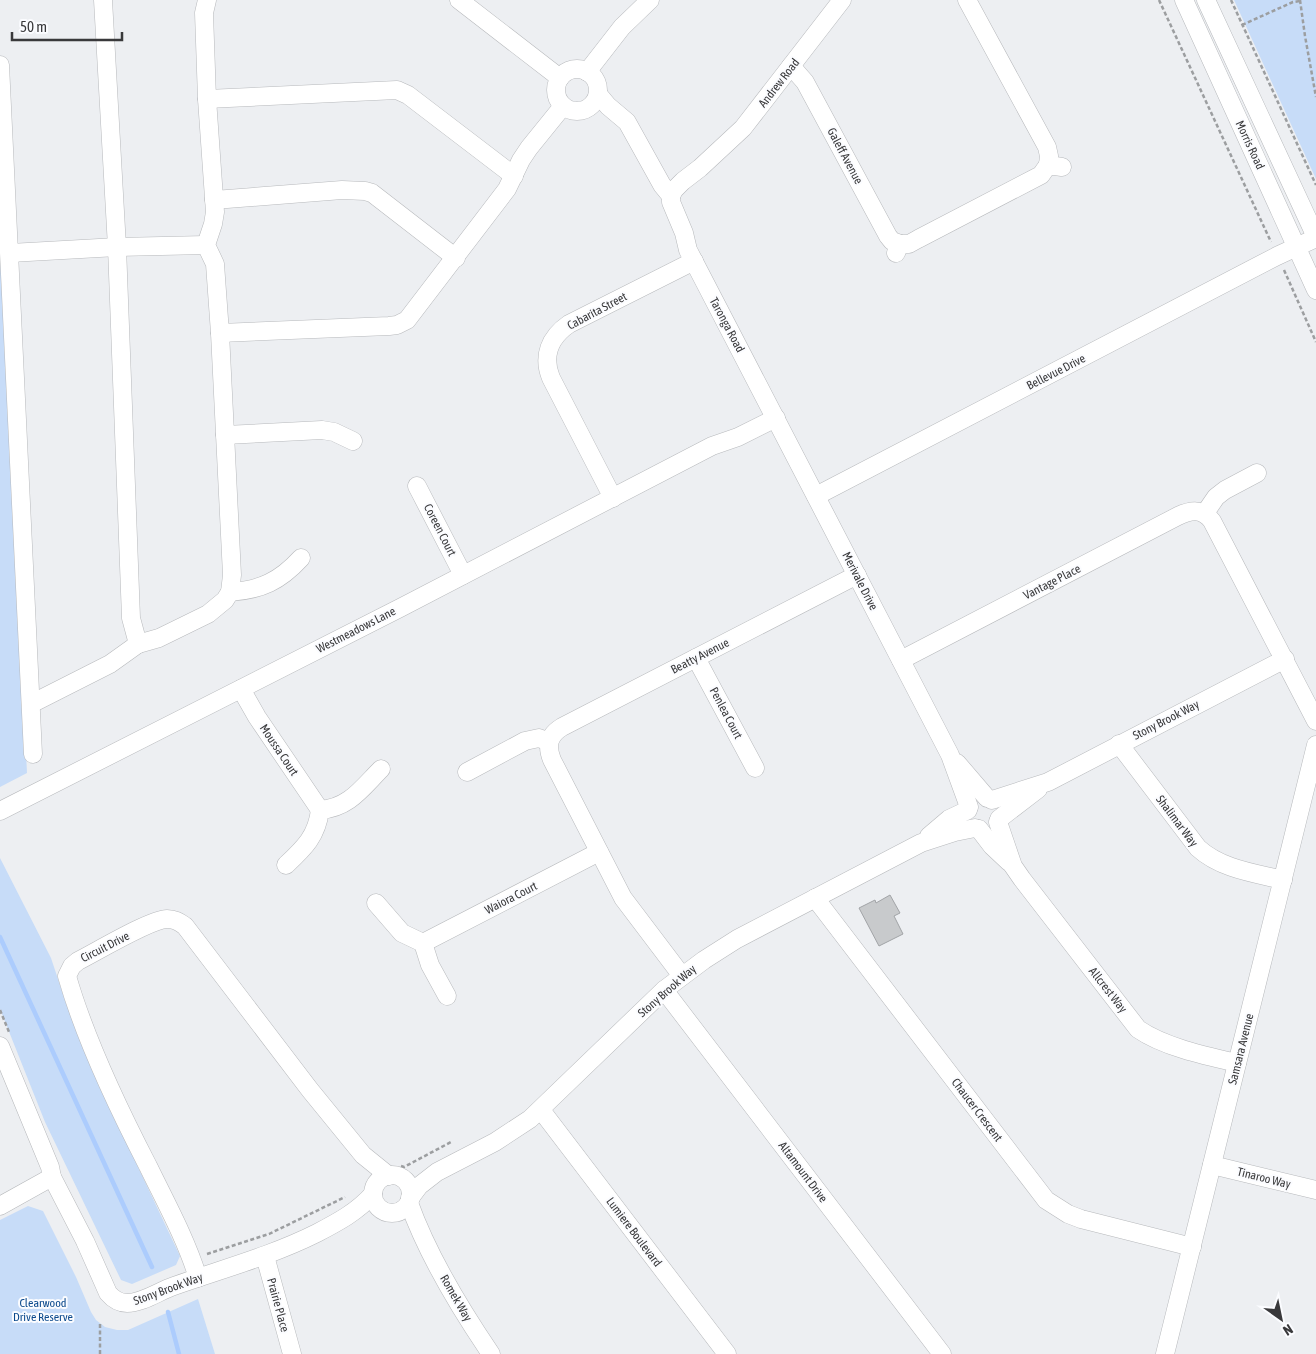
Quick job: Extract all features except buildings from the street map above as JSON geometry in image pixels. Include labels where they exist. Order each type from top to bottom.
[{"type":"street","points":[[102,0],[117,247],[131,618],[138,644]]},
{"type":"street","points":[[32,704],[110,664],[138,644],[169,634],[208,614],[225,600],[230,592],[232,575],[220,333],[215,264],[206,245],[213,224],[214,200],[207,99],[204,13],[207,0]]},
{"type":"street","points":[[459,0],[560,78]]},
{"type":"street","name":"Andrew Road","points":[[664,192],[678,186],[743,128],[842,0]]},
{"type":"street","name":"Galeff Avenue","points":[[791,66],[805,82],[888,236],[898,249],[1055,166],[1049,156],[1047,147],[967,0]]},
{"type":"street","name":"Morris Road","points":[[1184,0],[1316,290]]},
{"type":"street","name":"Morris Road","points":[[1206,0],[1316,237]]},
{"type":"street","points":[[587,72],[642,2]]},
{"type":"street","points":[[0,65],[33,754]]},
{"type":"street","points":[[580,69],[587,72],[596,81],[598,94],[624,127],[613,124],[593,111],[573,111],[563,106],[558,100],[556,92],[560,78],[566,72],[572,70],[580,69]]},
{"type":"street","points":[[207,99],[397,90],[408,95],[514,176]]},
{"type":"street","points":[[584,110],[592,105],[598,94]]},
{"type":"street","points":[[220,333],[396,325],[407,320],[508,189],[521,160],[563,106]]},
{"type":"street","name":"Taronga Road","points":[[624,127],[648,185],[664,192],[671,202],[694,261],[773,412]]},
{"type":"street","points":[[214,200],[342,190],[365,191],[372,193],[456,258]]},
{"type":"street","name":"Bellevue Drive","points":[[816,496],[1316,237]]},
{"type":"street","points":[[10,253],[117,247],[206,245]]},
{"type":"street","name":"Cabarita Street","points":[[613,498],[551,378],[547,364],[547,352],[556,335],[569,324],[694,261]]},
{"type":"street","name":"Merivale Drive","points":[[773,412],[950,755],[968,808]]},
{"type":"street","name":"Westmeadows Lane","points":[[0,812],[613,498],[712,446],[734,429],[773,412]]},
{"type":"street","points":[[225,435],[322,430],[334,432],[353,441]]},
{"type":"street","points":[[1257,473],[1225,490],[1216,498],[1205,513],[1218,530],[1316,721]]},
{"type":"street","name":"Coreen Court","points":[[417,486],[463,575]]},
{"type":"street","name":"Vantage Place","points":[[901,660],[1185,513],[1195,510],[1205,513]]},
{"type":"street","points":[[230,592],[265,586],[283,575],[301,558]]},
{"type":"street","name":"Beatty Avenue","points":[[549,742],[552,735],[562,727],[857,575]]},
{"type":"street","name":"Penlea Court","points":[[696,658],[755,768]]},
{"type":"street","name":"Stony Brook Way","points":[[998,820],[1048,782],[1285,659]]},
{"type":"street","name":"Moussa Court","points":[[241,689],[257,717],[320,810]]},
{"type":"street","points":[[466,772],[525,741],[539,738],[549,742],[549,752],[552,760],[627,903],[682,976]]},
{"type":"street","name":"Shalimar Way","points":[[1119,744],[1198,848],[1208,857],[1219,863],[1283,880]]},
{"type":"street","name":"Samsara Avenue","points":[[1165,1354],[1316,745]]},
{"type":"street","name":"Merivale Drive","points":[[950,755],[990,799]]},
{"type":"street","points":[[286,865],[314,834],[320,810],[332,809],[344,804],[381,769]]},
{"type":"street","name":"Stony Brook Way","points":[[990,799],[1048,782]]},
{"type":"street","points":[[977,799],[990,799],[999,808],[998,820],[989,829],[977,828],[968,820],[968,808],[977,799]]},
{"type":"street","name":"Stony Brook Way","points":[[409,1201],[419,1186],[437,1172],[510,1133],[541,1110],[664,990],[720,949],[920,842],[968,808]]},
{"type":"street","name":"Allcrest Way","points":[[998,820],[1013,866]]},
{"type":"street","name":"Stony Brook Way","points":[[920,842],[977,828]]},
{"type":"street","name":"Allcrest Way","points":[[977,828],[1013,866],[1138,1029],[1149,1037],[1237,1063]]},
{"type":"street","name":"Waiora Court","points":[[423,943],[599,852]]},
{"type":"street","name":"Chaucer Crescent","points":[[815,898],[1046,1200],[1068,1214],[1081,1219],[1192,1247]]},
{"type":"street","points":[[376,903],[402,933],[423,943],[430,965],[447,996]]},
{"type":"street","name":"Circuit Drive","points":[[198,1278],[192,1261],[117,1102],[80,1017],[67,976],[72,966],[78,961],[156,922],[170,919],[177,920],[185,926],[310,1090],[384,1180]]},
{"type":"street","name":"Altamount Drive","points":[[664,990],[942,1354]]},
{"type":"street","name":"Stony Brook Way","points":[[6,1042],[50,1167],[52,1178],[113,1299],[127,1303],[136,1302],[292,1245],[347,1218],[387,1212]]},
{"type":"street","name":"Stony Brook Way","points":[[0,1080],[40,1171],[52,1178]]},
{"type":"street","name":"Lumiere Boulevard","points":[[541,1110],[727,1354]]},
{"type":"street","name":"Tinaroo Way","points":[[1212,1165],[1316,1190]]},
{"type":"street","name":"Stony Brook Way","points":[[347,1218],[384,1180],[437,1172]]},
{"type":"street","points":[[0,1206],[52,1178]]},
{"type":"street","points":[[384,1180],[409,1187],[409,1201],[401,1211],[387,1212],[376,1204],[384,1180]]},
{"type":"street","name":"Romek Way","points":[[409,1201],[423,1240],[491,1354]]},
{"type":"street","name":"Romek Way","points":[[387,1212],[423,1240]]},
{"type":"street","name":"Prairie Place","points":[[264,1256],[292,1354]]},
{"type":"path","points":[[1159,0],[1316,342]]},
{"type":"path","points":[[1231,0],[1316,185]]},
{"type":"path","points":[[1242,25],[1293,2],[1300,1],[1316,97]]},
{"type":"path","points":[[0,1010],[6,1042]]},
{"type":"path","points":[[384,1180],[388,1159],[404,1167],[451,1142]]},
{"type":"path","points":[[192,1261],[269,1234],[350,1194]]},
{"type":"path","points":[[100,1322],[100,1354]]},
{"type":"green space","points":[[1234,0],[1316,0],[1316,179]]},
{"type":"green space","points":[[0,211],[27,773],[0,787]]},
{"type":"green space","points":[[0,858],[51,958],[67,1006],[98,1082],[180,1256],[176,1265],[132,1284],[121,1280],[45,1122],[0,1009]]},
{"type":"green space","name":"Clearwood Drive Reserve","points":[[28,1206],[43,1211],[96,1320],[105,1327],[128,1330],[198,1299],[215,1354],[0,1354],[0,1220]]},
{"type":"waterway","points":[[0,937],[152,1267]]},
{"type":"waterway","points":[[168,1312],[179,1354]]}]
